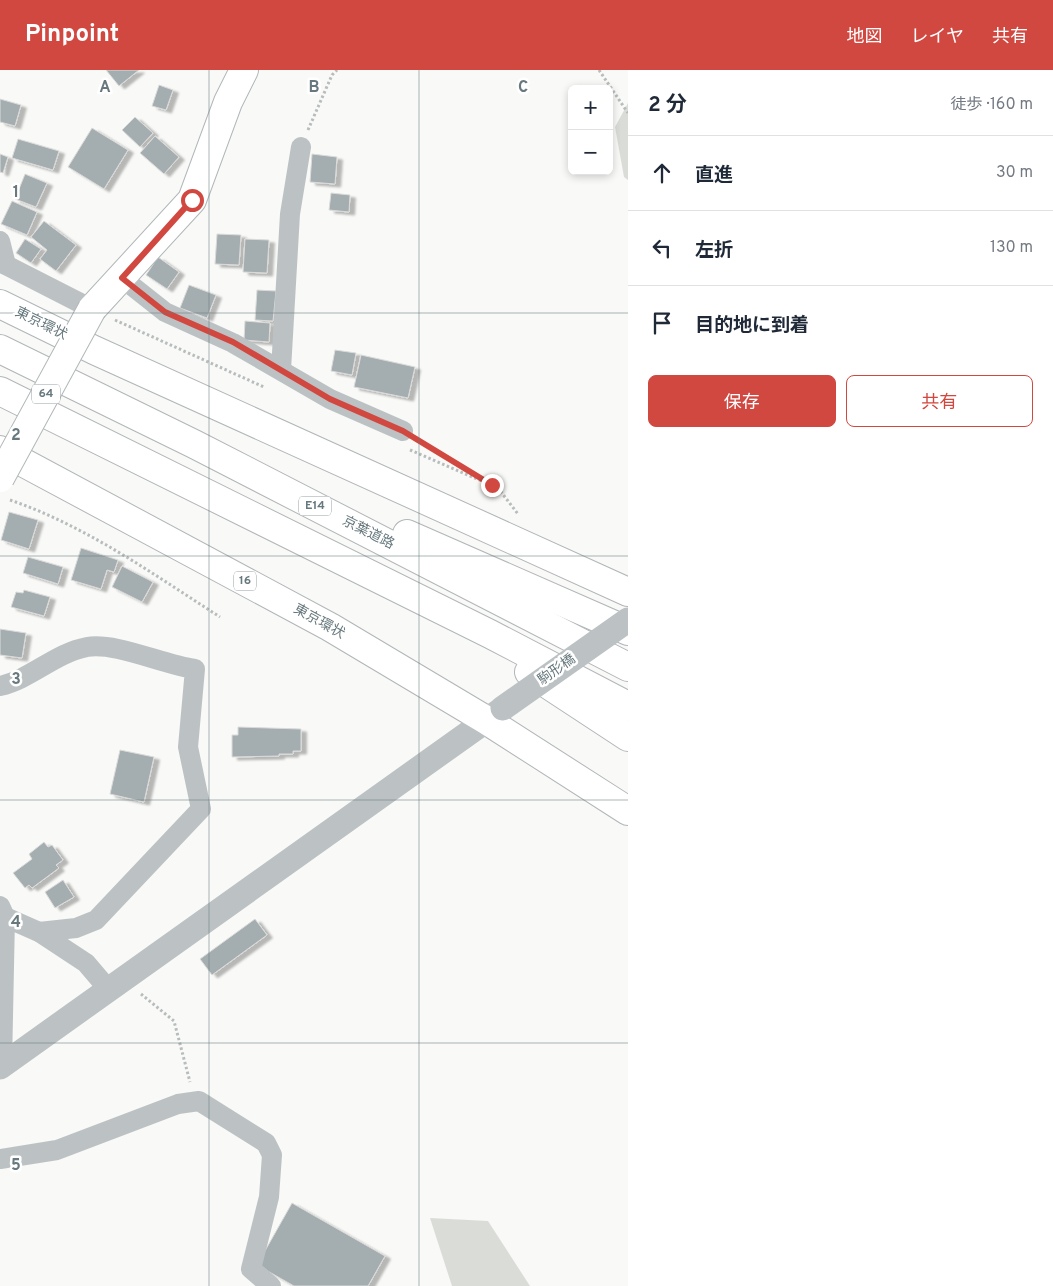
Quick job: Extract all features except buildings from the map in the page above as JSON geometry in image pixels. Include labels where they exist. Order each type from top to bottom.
[{"type":"main road","name":"64","points":[[4,489],[92,309],[192,200],[228,102],[244,70]]},
{"type":"main road","name":"東京環状","points":[[0,304],[103,354],[628,592]]},
{"type":"main road","name":"京葉道路","points":[[0,349],[194,444],[628,667]]},
{"type":"main road","points":[[0,391],[490,634],[628,706]]},
{"type":"main road","points":[[194,444],[628,630]]},
{"type":"main road","name":"東京環状","points":[[0,450],[494,714],[628,811]]},
{"type":"main road","points":[[490,634],[525,670],[628,737]]},
{"type":"street","points":[[281,370],[290,214],[301,147]]},
{"type":"street","points":[[0,241],[3,264],[92,309]]},
{"type":"street","points":[[122,278],[165,312],[233,342],[330,399],[403,431]]},
{"type":"street","name":"駒形橋","points":[[1,1066],[628,620]]},
{"type":"street","points":[[0,686],[13,683],[53,660],[85,647],[99,646],[175,666],[195,669],[188,746],[201,809],[96,920],[76,928],[39,932]]},
{"type":"street","points":[[1,1066],[2,911],[39,932],[86,963],[115,986]]},
{"type":"street","points":[[0,1159],[57,1150],[178,1104],[199,1101],[266,1143],[272,1155],[269,1197],[251,1269],[271,1286]]},
{"type":"path","points":[[301,147],[332,75],[337,70]]},
{"type":"path","points":[[599,70],[628,113]]},
{"type":"path","points":[[403,431],[492,485]]},
{"type":"path","points":[[4,489],[130,559],[220,617]]},
{"type":"path","points":[[115,986],[151,1001],[174,1020],[187,1075],[199,1101]]},
{"type":"shaded area","points":[[628,103],[628,180],[624,177],[615,127]]},
{"type":"shaded area","points":[[430,1218],[488,1221],[530,1286],[452,1286]]},
{"type":"route","points":[[192,200],[170,227],[122,278],[165,312],[233,342],[330,399],[403,431],[492,485]]}]
